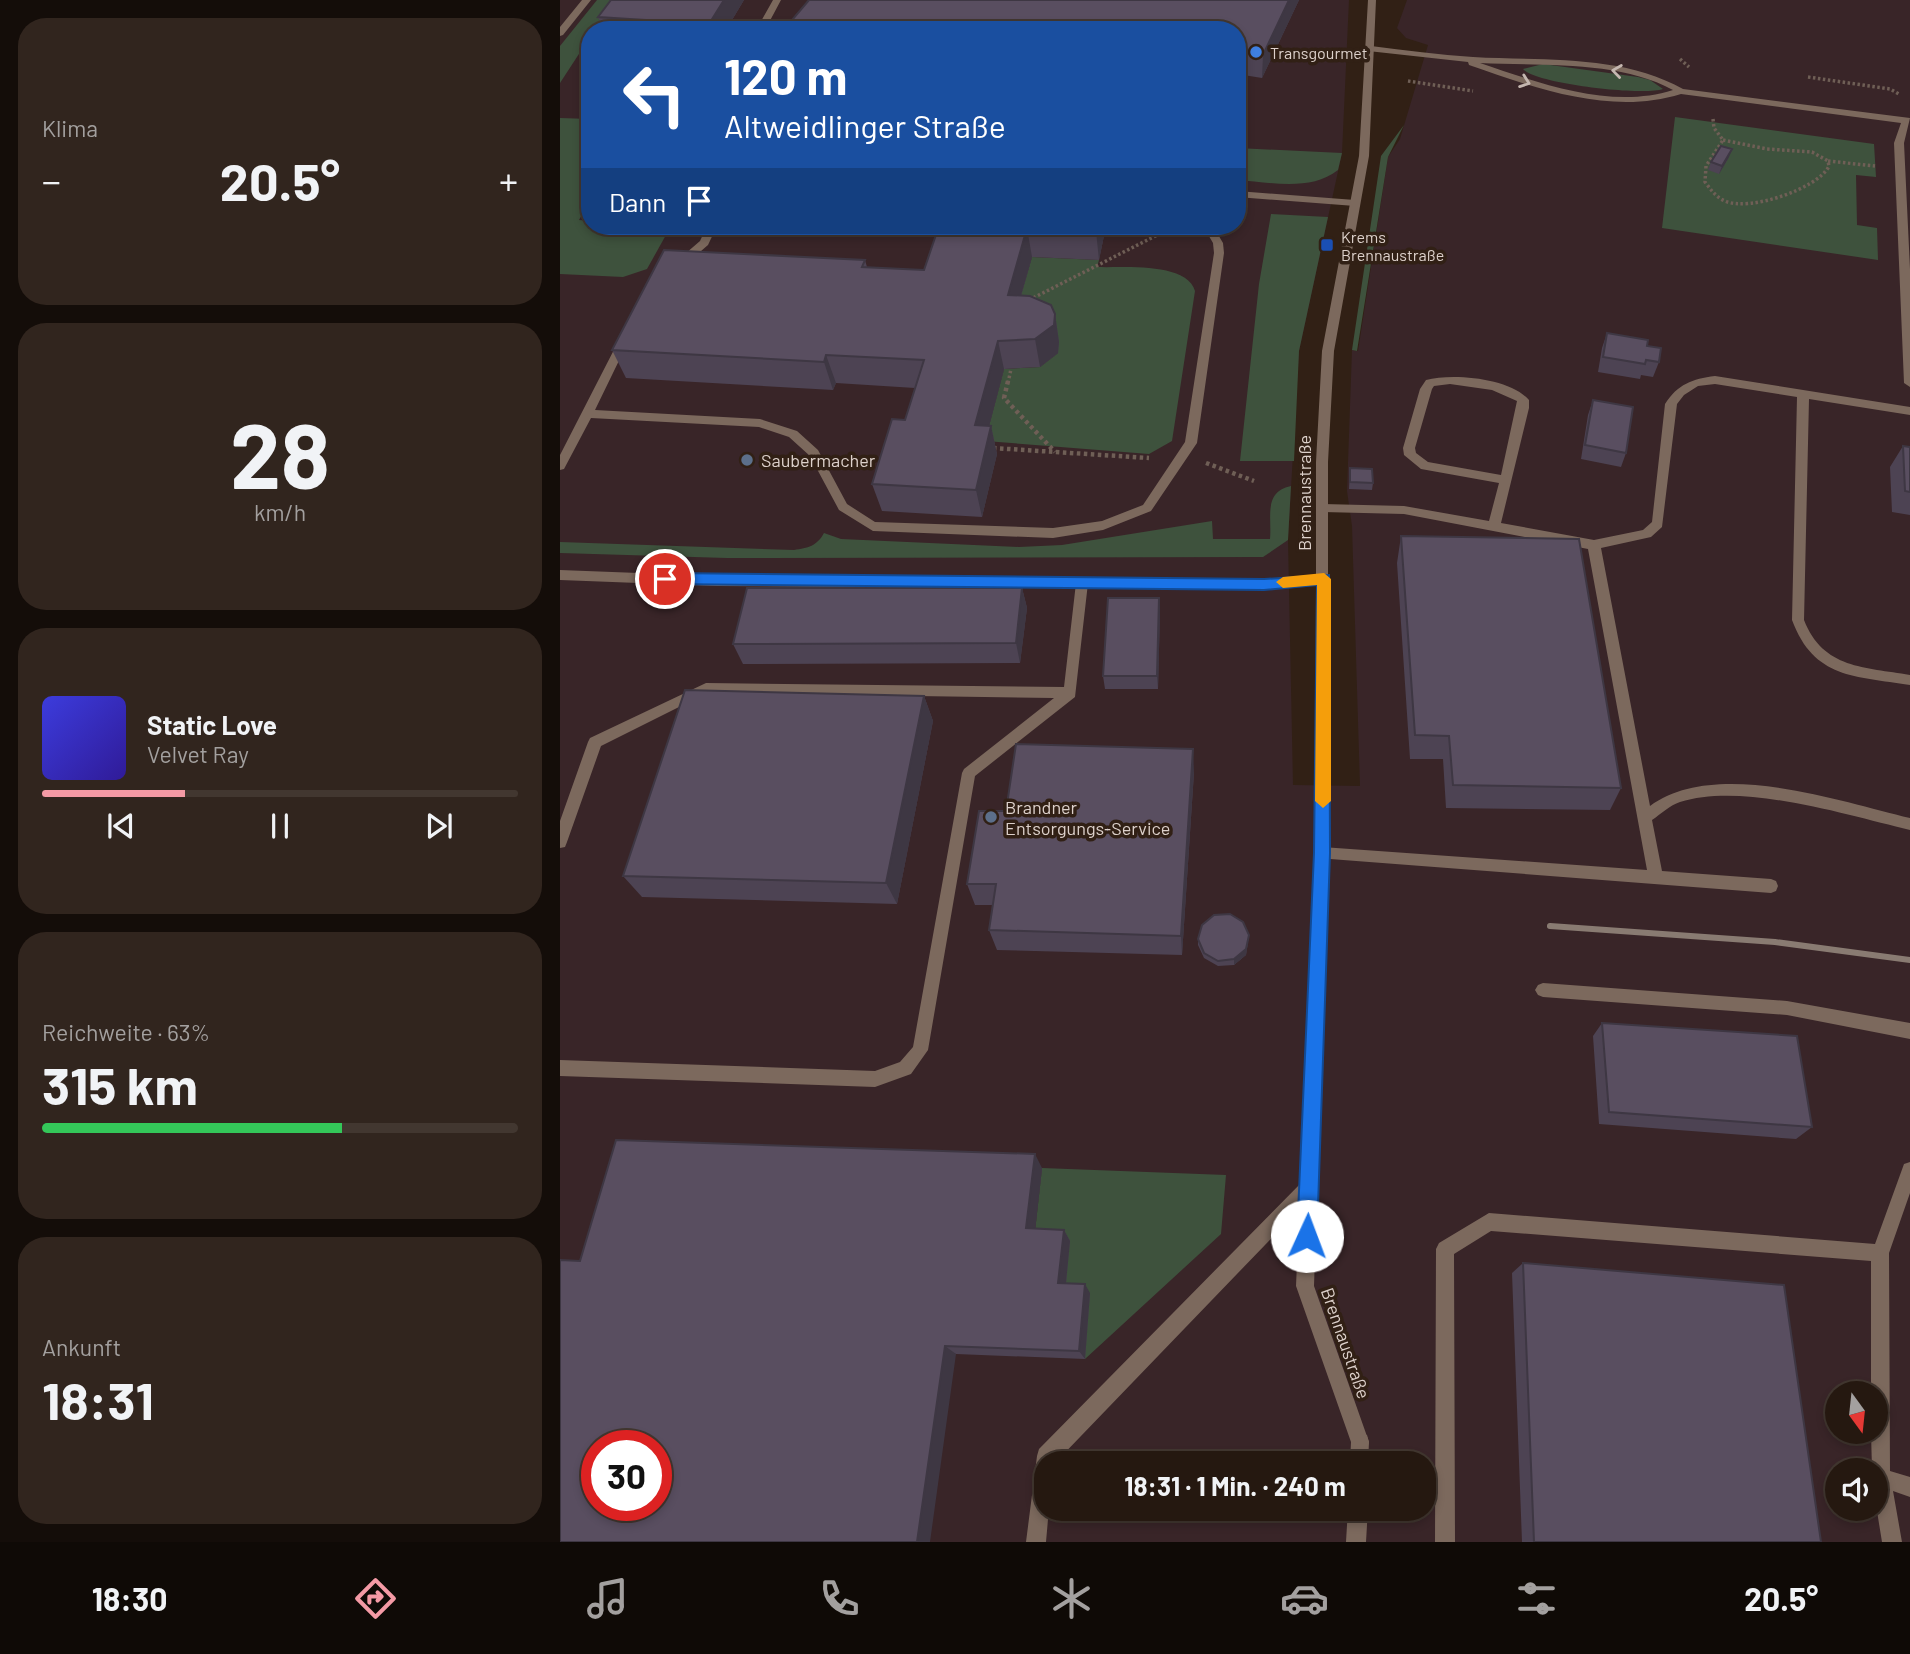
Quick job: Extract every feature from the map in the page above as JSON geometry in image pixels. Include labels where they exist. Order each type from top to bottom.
[{"type":"street","points":[[560,33],[587,0]]},
{"type":"street","points":[[765,21],[777,0]]},
{"type":"street","name":"Brennaustraße","points":[[1360,1451],[1360,1442],[1305,1286],[1322,853],[1322,462],[1328,351],[1364,156],[1372,0]]},
{"type":"street","points":[[1371,49],[1461,59],[1543,61],[1652,76],[1671,82],[1681,91]]},
{"type":"street","points":[[1461,59],[1537,86],[1573,92],[1645,101],[1666,98],[1681,91],[1909,120],[1899,143],[1910,383]]},
{"type":"street","points":[[1246,195],[1355,203]]},
{"type":"street","points":[[665,271],[693,255],[708,235]]},
{"type":"street","points":[[587,414],[760,423],[793,434],[814,453],[843,508],[873,526],[1053,533],[1102,525],[1147,508],[1191,443],[1219,253],[1213,235]]},
{"type":"street","points":[[560,467],[630,327]]},
{"type":"street","points":[[1494,527],[1506,480],[1523,400],[1508,390],[1450,380],[1430,383],[1409,448],[1410,455],[1425,466],[1506,480]]},
{"type":"street","points":[[1323,508],[1404,510],[1594,545],[1647,534],[1658,524],[1671,404],[1679,391],[1694,382],[1715,380],[1910,411]]},
{"type":"street","points":[[1803,393],[1798,620],[1803,640],[1816,656],[1840,667],[1910,680]]},
{"type":"street","points":[[1594,545],[1656,878]]},
{"type":"street","points":[[560,575],[718,581],[1264,584],[1324,579]]},
{"type":"street","points":[[560,1068],[875,1079],[905,1068],[920,1051],[969,773],[1070,693],[1082,583]]},
{"type":"street","points":[[560,842],[595,742],[706,688],[1070,693]]},
{"type":"street","points":[[1644,817],[1676,797],[1719,790],[1786,797],[1910,824]]},
{"type":"street","points":[[1322,853],[1771,887]]},
{"type":"street","points":[[1543,990],[1787,1008],[1910,1031]]},
{"type":"street","points":[[1881,1458],[1880,1253],[1910,1170]]},
{"type":"street","points":[[1035,1542],[1046,1456],[1309,1187]]},
{"type":"street","points":[[1446,1542],[1446,1249],[1489,1222],[1880,1253]]},
{"type":"street","points":[[1888,1480],[1910,1487]]},
{"type":"street","points":[[1888,1519],[1892,1542]]},
{"type":"street","points":[[1356,1542],[1357,1521]]},
{"type":"path","points":[[1680,59],[1692,69]]},
{"type":"path","points":[[1408,81],[1416,82]]},
{"type":"path","points":[[1713,116],[1714,128],[1723,140],[1767,149],[1812,152],[1828,161],[1900,169]]},
{"type":"path","points":[[1723,140],[1706,166],[1705,182],[1717,196],[1737,205],[1772,202],[1822,176],[1827,171],[1828,161]]},
{"type":"path","points":[[1025,312],[1029,300],[1157,235]]},
{"type":"path","points":[[1011,369],[1004,398],[1055,452]]},
{"type":"path","points":[[990,448],[1212,464],[1254,481]]},
{"type":"shaded area","points":[[560,0],[1349,0],[1342,153],[1299,351],[1288,540],[1293,785],[1360,786],[1352,526],[1347,491],[1352,350],[1358,351],[1388,157],[1400,139],[1428,45],[1406,38],[1397,28],[1407,0],[1910,0],[1910,1542],[560,1542]]},
{"type":"green space","points":[[597,0],[614,0],[600,21],[581,21],[581,51],[560,83],[560,46]]},
{"type":"green space","points":[[1543,64],[1638,77],[1650,80],[1663,89],[1613,90],[1568,84],[1523,69]]},
{"type":"green space","points":[[1675,117],[1874,144],[1876,177],[1856,175],[1857,225],[1877,228],[1878,260],[1662,228]]},
{"type":"green space","points":[[560,118],[581,119],[581,235],[666,235],[647,269],[623,277],[560,274]]},
{"type":"green space","points":[[1404,125],[1388,157],[1357,351],[1352,350],[1381,156]]},
{"type":"green space","points":[[1246,148],[1342,153],[1338,170],[1327,177],[1302,183],[1246,181]]},
{"type":"green space","points":[[1271,214],[1328,217],[1299,351],[1294,461],[1240,461],[1259,284]]},
{"type":"green space","points":[[1032,257],[1099,260],[1097,267],[1153,268],[1180,275],[1190,282],[1195,291],[1172,441],[1149,454],[985,441],[1004,369],[1040,367],[1058,353],[1013,323]]},
{"type":"green space","points":[[1291,486],[1288,540],[1263,557],[727,558],[560,553],[560,542],[794,550],[812,546],[824,533],[841,539],[1019,547],[1062,545],[1212,521],[1213,539],[1270,539],[1273,500],[1282,489]]},
{"type":"green space","points":[[1042,1168],[1226,1175],[1221,1234],[1085,1359],[1065,1293],[1034,1240]]},
{"type":"building","points":[[611,0],[724,0],[711,21],[598,17]]},
{"type":"building","name":"Transgourmet","points":[[809,0],[1289,0],[1263,55],[1246,53],[1246,21],[792,20]]},
{"type":"building","points":[[1721,146],[1732,149],[1722,166],[1711,162]]},
{"type":"building","points":[[936,235],[1025,235],[1008,295],[1030,296],[1051,305],[1055,314],[1054,325],[1035,339],[998,341],[975,425],[991,426],[976,490],[872,484],[892,419],[905,420],[924,360],[826,355],[824,362],[612,350],[664,250],[865,260],[862,267],[924,270]]},
{"type":"building","points":[[1607,333],[1648,340],[1647,346],[1661,348],[1659,362],[1646,360],[1645,364],[1603,357]]},
{"type":"building","points":[[1593,400],[1633,407],[1626,453],[1585,445]]},
{"type":"building","points":[[1903,446],[1910,447],[1910,492],[1905,491]]},
{"type":"building","points":[[1350,468],[1372,469],[1373,483],[1350,482]]},
{"type":"building","points":[[1401,536],[1579,539],[1621,788],[1453,785],[1449,736],[1415,735]]},
{"type":"building","points":[[747,588],[1022,588],[1016,643],[733,644]]},
{"type":"building","points":[[1108,598],[1159,598],[1157,676],[1103,676]]},
{"type":"building","points":[[685,690],[924,696],[886,883],[623,876]]},
{"type":"building","points":[[1016,744],[1193,749],[1181,936],[989,930],[996,884],[967,884],[979,811],[1006,811]]},
{"type":"building","points":[[1230,914],[1243,922],[1249,935],[1246,949],[1234,959],[1218,961],[1204,953],[1198,939],[1202,925],[1214,915]]},
{"type":"building","points":[[1602,1023],[1797,1036],[1812,1127],[1609,1112]]},
{"type":"building","points":[[616,1140],[1035,1154],[1026,1228],[1064,1230],[1058,1283],[1085,1284],[1079,1351],[945,1346],[917,1542],[560,1542],[560,1260],[580,1261]]},
{"type":"building","points":[[1523,1263],[1784,1285],[1821,1542],[1534,1542]]},
{"type":"railway","points":[[1550,926],[1775,942],[1910,960]]},
{"type":"slow traffic","points":[[1283,582],[1324,579],[1323,801]]},
{"type":"place","name":"Transgourmet","points":[[1256,52]]},
{"type":"place","name":"Krems Brennaustraße","points":[[1327,245]]},
{"type":"place","name":"Saubermacher","points":[[747,460]]},
{"type":"place","name":"Brandner Entsorgungs-Service","points":[[991,817]]},
{"type":"route","points":[[665,579],[1264,584],[1324,579],[1322,853],[1307,1236]]}]
